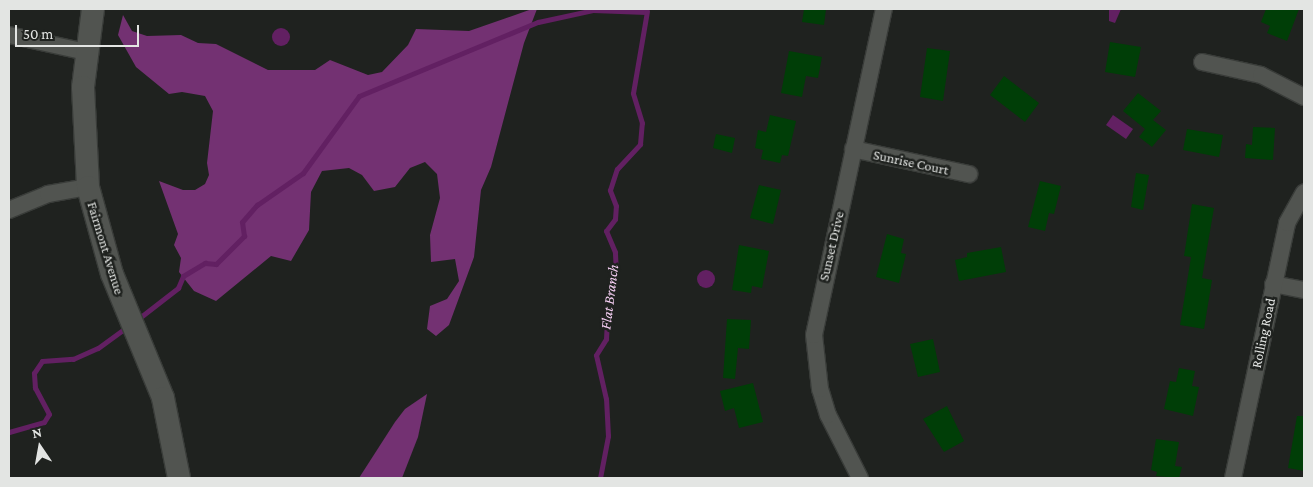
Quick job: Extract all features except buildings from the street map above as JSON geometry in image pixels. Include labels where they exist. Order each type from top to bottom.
[{"type":"street","name":"Fairmont Avenue","points":[[93,9],[86,52],[82,123],[88,187],[112,274],[170,423],[179,478]]},
{"type":"street","name":"Sunset Drive","points":[[860,478],[828,415],[820,389],[814,335],[884,9]]},
{"type":"street","points":[[9,35],[86,52]]},
{"type":"street","points":[[1202,62],[1261,75],[1304,97]]},
{"type":"street","name":"Sunrise Court","points":[[853,150],[968,174]]},
{"type":"street","points":[[9,210],[48,194],[88,187]]},
{"type":"street","name":"Rolling Road","points":[[1234,478],[1287,223],[1304,192]]},
{"type":"street","points":[[1273,284],[1304,290]]},
{"type":"shaded area","points":[[532,9],[537,9],[524,43],[491,167],[481,190],[474,257],[449,325],[436,336],[427,329],[430,306],[447,299],[459,281],[455,259],[431,262],[430,235],[440,198],[437,174],[425,162],[410,168],[395,187],[374,191],[362,175],[349,168],[322,171],[311,192],[309,230],[291,261],[271,256],[216,301],[194,291],[179,272],[181,258],[174,245],[178,234],[159,181],[183,190],[195,190],[205,184],[209,175],[207,163],[213,111],[205,96],[182,92],[169,94],[136,67],[118,35],[123,15],[132,31],[147,36],[181,35],[198,43],[216,44],[268,70],[315,70],[330,60],[368,75],[382,72],[408,45],[416,29],[469,31]]},
{"type":"shaded area","points":[[1109,9],[1121,9],[1115,23],[1109,21]]},
{"type":"shaded area","points":[[281,28],[287,31],[290,37],[287,43],[281,46],[275,43],[272,37],[275,31]]},
{"type":"shaded area","points":[[1113,115],[1133,129],[1126,139],[1106,125]]},
{"type":"shaded area","points":[[706,270],[712,273],[715,279],[712,285],[706,288],[700,285],[697,279],[700,273]]},
{"type":"shaded area","points":[[427,394],[418,437],[402,478],[359,478],[405,409]]},
{"type":"waterway","points":[[138,319],[178,288],[183,276],[205,263],[216,264],[244,236],[242,222],[257,205],[303,173],[359,96],[538,22],[593,10],[646,12]]},
{"type":"waterway","name":"Flat Branch","points":[[600,478],[608,436],[606,399],[596,355],[606,339],[608,304],[616,273],[615,252],[606,231],[615,219],[616,206],[610,190],[617,169],[640,144],[642,123],[633,93],[647,11]]},
{"type":"waterway","points":[[9,432],[44,422],[49,414],[35,388],[34,373],[42,361],[73,359],[98,348],[127,327]]}]
